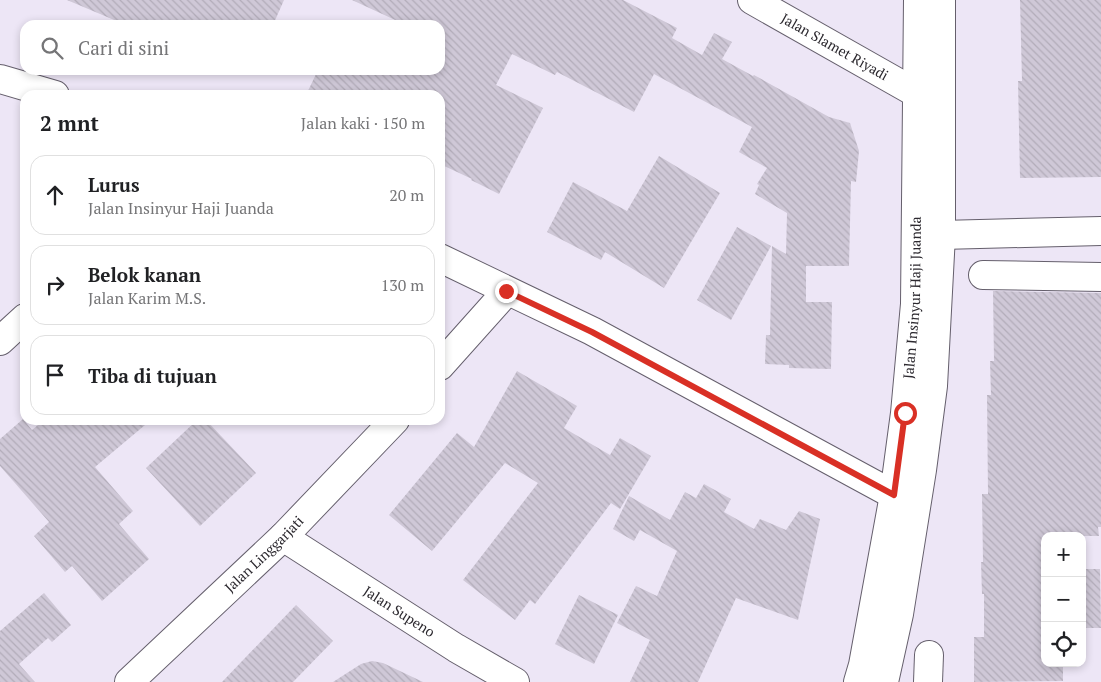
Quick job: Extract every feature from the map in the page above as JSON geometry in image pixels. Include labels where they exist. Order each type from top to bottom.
[{"type":"street","name":"Jalan Slamet Riyadi","points":[[752,0],[918,94]]},
{"type":"street","name":"Jalan Insinyur Haji Juanda","points":[[858,682],[863,665],[894,495],[905,413],[915,304],[918,0]]},
{"type":"street","name":"Jalan Insinyur Haji Juanda","points":[[884,682],[901,604],[933,386],[940,235],[941,0]]},
{"type":"street","points":[[0,79],[38,90]]},
{"type":"street","points":[[940,235],[1101,231]]},
{"type":"street","points":[[445,260],[592,332],[894,495]]},
{"type":"street","points":[[983,275],[1101,277]]},
{"type":"street","points":[[445,360],[506,291]]},
{"type":"street","points":[[0,341],[20,323]]},
{"type":"street","name":"Jalan Linggarjati","points":[[129,682],[283,537],[390,425]]},
{"type":"street","name":"Jalan Supeno","points":[[283,537],[456,648],[515,682]]},
{"type":"street","points":[[928,682],[929,655]]},
{"type":"building","points":[[67,0],[284,0],[275,20],[114,20]]},
{"type":"building","points":[[352,0],[623,0],[677,28],[672,38],[702,55],[714,33],[732,42],[722,59],[829,117],[850,123],[859,151],[856,182],[851,181],[849,266],[806,266],[806,302],[832,302],[831,369],[789,368],[789,365],[765,364],[766,335],[770,335],[772,246],[786,254],[787,213],[755,194],[759,185],[757,184],[767,168],[739,152],[752,127],[654,74],[634,112],[557,72],[555,75],[512,54],[496,85],[543,108],[499,194],[445,166],[445,90],[308,90],[316,75],[445,75],[445,20],[395,20]]},
{"type":"building","points":[[1020,0],[1101,0],[1101,177],[1020,178],[1018,81],[1022,81]]},
{"type":"building","points":[[659,156],[720,193],[664,288],[605,252],[601,260],[547,232],[573,182],[627,211]]},
{"type":"building","points":[[737,227],[771,246],[731,320],[697,300]]},
{"type":"building","points":[[993,291],[1101,293],[1101,527],[1098,527],[1099,536],[1086,536],[1086,532],[1041,532],[1041,667],[1063,667],[1063,681],[974,682],[974,637],[984,637],[984,594],[982,594],[981,562],[983,562],[982,494],[988,494],[987,395],[991,395],[990,361],[994,361]]},
{"type":"building","points":[[517,371],[577,406],[564,428],[610,455],[620,438],[651,456],[620,509],[611,503],[535,604],[530,600],[515,620],[463,580],[538,483],[505,463],[432,551],[389,515],[457,433],[474,447]]},
{"type":"building","points":[[20,422],[20,425],[28,425],[32,430],[38,425],[145,425],[95,467],[133,511],[119,524],[149,559],[102,601],[72,566],[65,572],[34,536],[49,522],[0,466],[0,439]]},
{"type":"building","points":[[192,425],[211,425],[256,473],[200,526],[146,468]]},
{"type":"building","points":[[704,484],[731,499],[724,512],[754,529],[760,519],[786,530],[799,511],[820,519],[798,620],[736,598],[698,682],[630,682],[650,640],[617,623],[636,586],[657,596],[677,551],[640,530],[634,541],[613,529],[629,496],[670,520],[685,492],[696,498]]},
{"type":"building","points":[[1086,569],[1100,569],[1101,628],[1086,628]]},
{"type":"building","points":[[44,593],[71,625],[52,642],[48,638],[19,664],[35,682],[0,682],[0,631]]},
{"type":"building","points":[[579,595],[618,615],[594,664],[555,644]]},
{"type":"building","points":[[296,605],[333,641],[293,682],[222,682]]},
{"type":"building","points":[[372,661],[383,663],[423,682],[333,682],[361,664]]},
{"type":"route","points":[[506,291],[592,332],[894,495],[905,413]]}]
